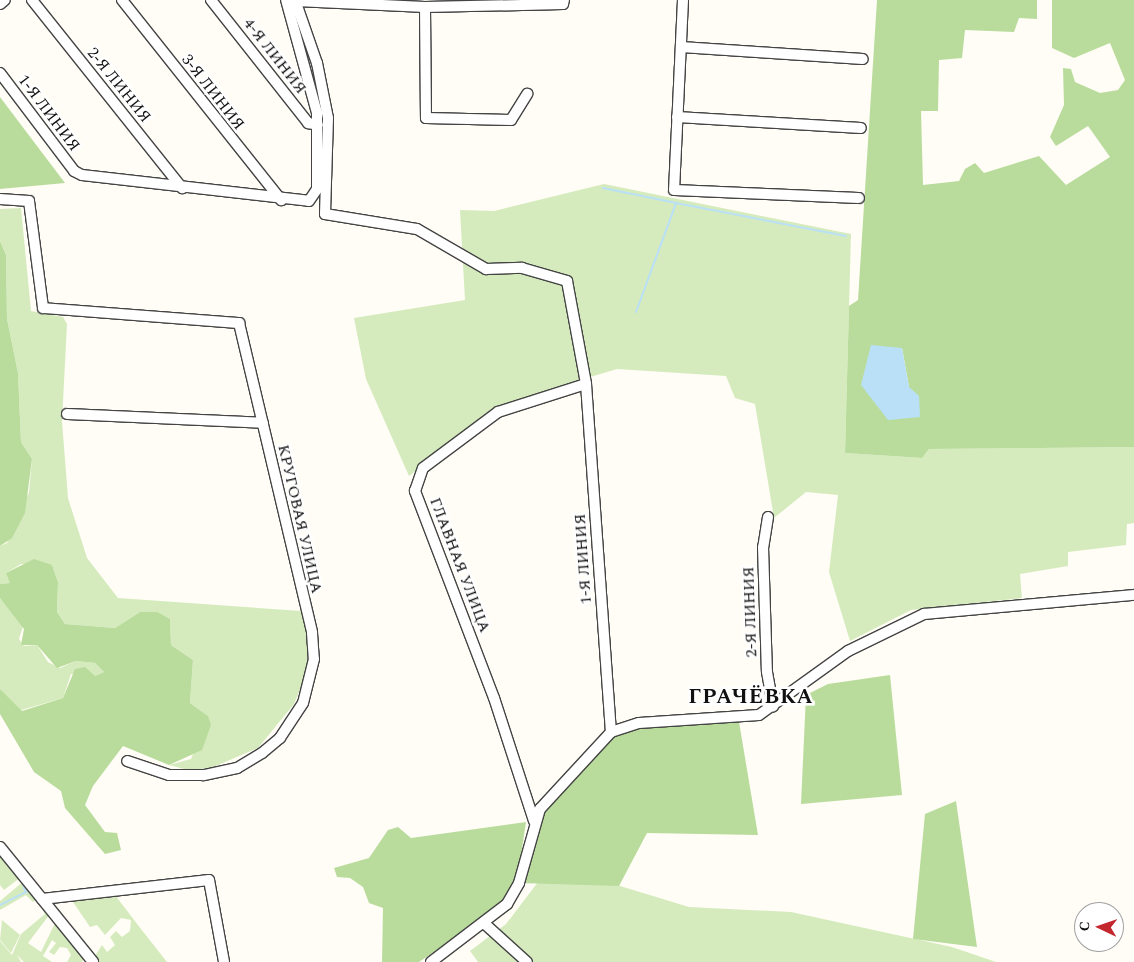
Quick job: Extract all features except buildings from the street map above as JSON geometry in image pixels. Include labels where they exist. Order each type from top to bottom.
[{"type":"street","points":[[0,4],[5,0]]},
{"type":"street","name":"2-Я ЛИНИЯ","points":[[32,0],[182,188]]},
{"type":"street","name":"3-Я ЛИНИЯ","points":[[122,0],[281,200]]},
{"type":"street","name":"4-Я ЛИНИЯ","points":[[211,0],[308,123],[318,125]]},
{"type":"street","points":[[182,188],[281,200],[309,201],[314,197],[318,125],[292,0],[425,7],[564,4],[564,0]]},
{"type":"street","name":"1-Я ЛИНИЯ","points":[[292,0],[317,63],[328,118],[325,214],[417,229],[486,269],[522,268],[567,281],[586,384],[610,732]]},
{"type":"street","points":[[683,0],[674,190],[859,198]]},
{"type":"street","points":[[425,7],[426,118],[511,120],[527,94]]},
{"type":"street","points":[[681,47],[864,59]]},
{"type":"street","name":"1-Я ЛИНИЯ","points":[[0,73],[74,171],[93,178],[182,188]]},
{"type":"street","points":[[677,117],[861,128]]},
{"type":"street","name":"КРУГОВАЯ УЛИЦА","points":[[0,199],[28,200],[39,302],[50,310],[239,323],[312,633],[314,659],[303,703],[280,738],[237,768],[203,775],[169,775],[127,761]]},
{"type":"street","name":"ГЛАВНАЯ УЛИЦА","points":[[534,822],[494,698],[415,491],[423,468],[498,412],[586,384]]},
{"type":"street","points":[[67,414],[263,423]]},
{"type":"street","name":"2-Я ЛИНИЯ","points":[[768,517],[764,557],[773,706]]},
{"type":"street","points":[[431,962],[486,925],[508,904],[519,883],[534,822],[540,809],[610,732],[639,723],[759,715],[848,651],[924,614],[1134,596]]},
{"type":"street","points":[[0,846],[89,961]]},
{"type":"street","points":[[42,899],[209,880],[224,962]]},
{"type":"street","points":[[486,925],[527,962]]},
{"type":"green space","points":[[877,0],[1037,0],[1037,19],[1019,18],[1014,32],[965,30],[962,58],[939,60],[938,111],[921,111],[923,185],[959,181],[965,169],[975,163],[984,173],[1039,156],[1066,185],[1110,157],[1088,126],[1056,146],[1050,137],[1064,105],[1063,68],[1071,69],[1075,82],[1100,93],[1118,90],[1125,80],[1110,43],[1074,58],[1052,48],[1052,0],[1134,0],[1134,447],[929,449],[922,458],[845,453],[849,306],[858,300]],"holes":[[[902,348],[909,387],[861,386]]]},
{"type":"green space","points":[[0,97],[65,183],[0,189]]},
{"type":"green space","points":[[604,184],[851,234],[845,453],[922,458],[929,449],[1134,447],[1134,523],[1127,524],[1126,545],[1068,552],[1068,566],[1020,574],[1022,598],[911,610],[850,641],[829,572],[838,495],[806,492],[774,518],[755,404],[735,398],[726,376],[617,369],[577,381],[496,408],[409,476],[366,379],[354,318],[465,300],[460,210],[494,211]]},
{"type":"green space","points":[[21,208],[31,311],[63,317],[67,324],[62,421],[68,498],[87,558],[118,598],[301,611],[309,636],[310,665],[294,704],[258,748],[211,768],[188,770],[169,765],[191,759],[208,716],[190,703],[193,660],[171,645],[170,619],[140,612],[115,628],[65,624],[57,612],[58,582],[52,565],[21,564],[6,573],[11,583],[0,584],[0,546],[7,543],[29,492],[32,459],[21,442],[18,373],[7,319],[6,255],[0,241],[0,209]]},
{"type":"green space","points":[[0,241],[6,255],[7,319],[18,373],[21,442],[32,459],[25,513],[12,538],[0,546]]},
{"type":"green space","points":[[34,559],[52,565],[58,582],[57,612],[65,624],[115,628],[140,612],[157,612],[170,619],[171,645],[193,660],[190,703],[208,716],[211,725],[202,750],[169,765],[123,746],[93,786],[85,805],[105,832],[117,833],[121,850],[105,854],[65,808],[61,791],[34,772],[0,714],[0,689],[22,711],[63,698],[75,669],[85,667],[95,676],[104,672],[95,663],[76,661],[57,668],[37,645],[21,645],[24,629],[0,598],[0,584],[10,583],[6,573]]},
{"type":"green space","points":[[0,598],[23,626],[19,639],[24,646],[37,645],[48,662],[60,668],[76,661],[95,663],[104,672],[95,676],[71,674],[63,698],[18,711],[0,689]]},
{"type":"green space","points":[[890,675],[902,795],[801,804],[806,695],[828,684]]},
{"type":"green space","points":[[738,716],[758,835],[647,833],[619,886],[519,883],[534,821],[611,732]]},
{"type":"green space","points":[[956,801],[977,947],[913,939],[925,814]]},
{"type":"green space","points":[[526,822],[518,875],[497,909],[419,962],[382,962],[383,908],[369,903],[363,887],[350,878],[337,877],[334,868],[369,858],[388,830],[398,827],[411,838]]},
{"type":"green space","points":[[0,850],[21,877],[4,890],[0,885]]},
{"type":"green space","points":[[551,865],[689,907],[791,912],[952,947],[996,962],[478,962],[470,951],[506,924]]},
{"type":"green space","points":[[24,881],[37,899],[33,902],[26,895],[0,910],[0,901]]},
{"type":"green space","points":[[115,895],[167,962],[100,962],[95,956],[102,945],[107,952],[115,945],[110,937],[116,931],[122,937],[130,931],[131,920],[121,918],[105,935],[97,925],[90,927],[71,899]]},
{"type":"green space","points":[[40,904],[50,914],[28,943],[41,952],[56,921],[84,958],[82,962],[67,962],[71,955],[67,948],[60,947],[54,955],[49,952],[56,943],[52,940],[43,956],[52,962],[24,962],[17,955],[21,962],[0,962],[0,941],[12,955],[21,934],[45,914]]},
{"type":"green space","points":[[2,920],[20,935],[11,953],[0,940]]},
{"type":"water","points":[[871,345],[902,348],[909,387],[919,396],[920,417],[888,420],[861,385]]},
{"type":"waterway","points":[[603,188],[676,203]]},
{"type":"waterway","points":[[636,312],[676,203],[846,236]]},
{"type":"waterway","points":[[23,883],[25,892]]},
{"type":"waterway","points":[[0,905],[29,890]]},
{"type":"district","name":"ГРАЧЁВКА","points":[[751,697]]}]
